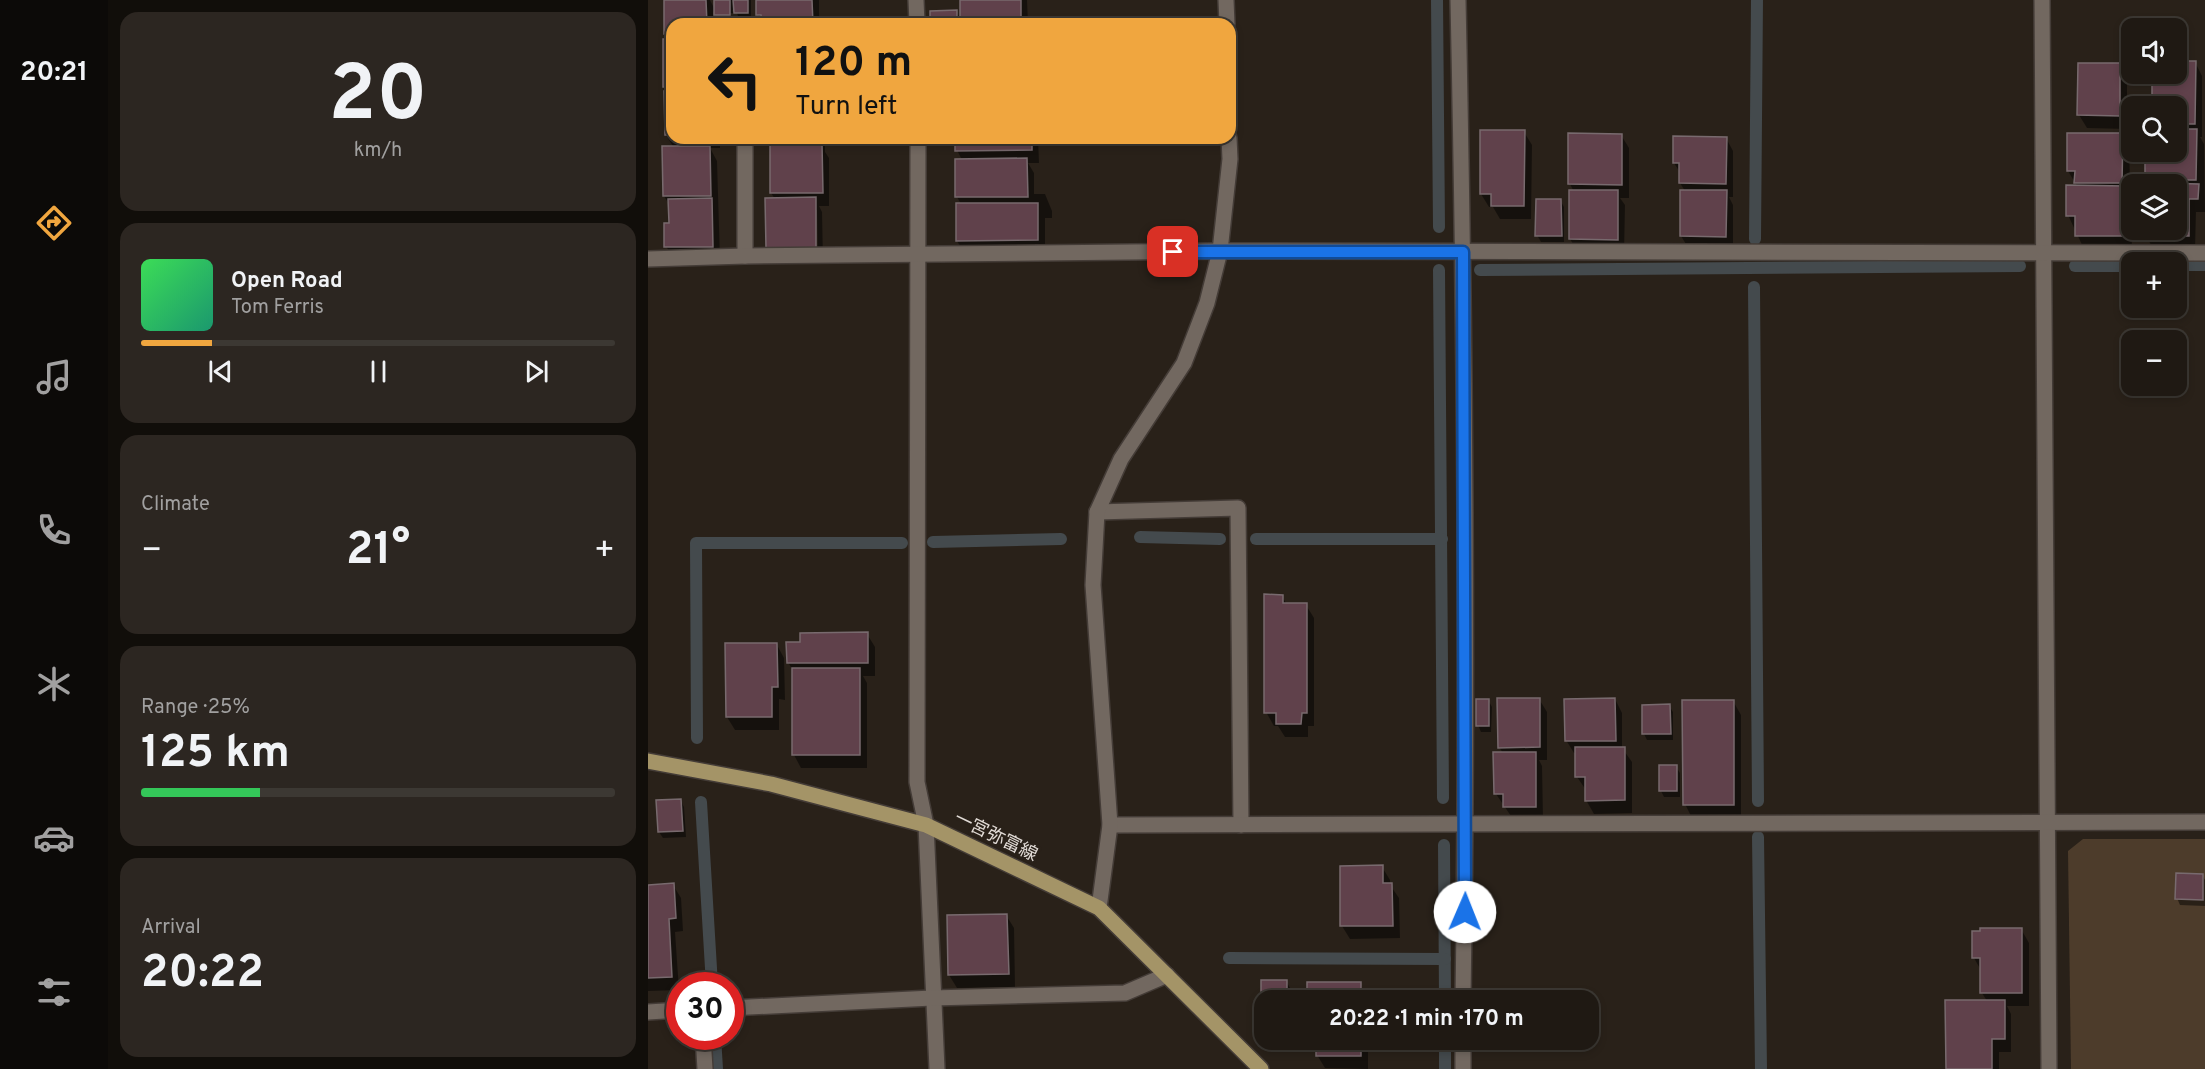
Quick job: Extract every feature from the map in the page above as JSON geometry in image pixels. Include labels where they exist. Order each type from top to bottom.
[{"type":"main road","name":"一宮弥富線","points":[[648,761],[771,784],[926,825],[1099,908],[1261,1069]]},
{"type":"street","points":[[916,0],[917,18]]},
{"type":"street","points":[[1226,0],[1227,18]]},
{"type":"street","points":[[1458,0],[1463,252],[1466,824],[1463,990]]},
{"type":"street","points":[[2042,0],[2049,1069]]},
{"type":"street","points":[[745,144],[745,256]]},
{"type":"street","points":[[918,144],[917,782],[926,825],[937,1069]]},
{"type":"street","points":[[1099,908],[1110,825],[1093,585],[1097,512],[1120,459],[1184,363],[1207,303],[1220,251],[1230,159],[1229,144]]},
{"type":"street","points":[[648,259],[1220,251],[2205,253]]},
{"type":"street","points":[[1097,512],[1238,508],[1241,825]]},
{"type":"street","points":[[1110,825],[2205,822]]},
{"type":"street","points":[[744,1007],[932,998],[1125,993],[1167,975]]},
{"type":"street","points":[[648,1012],[666,1011]]},
{"type":"street","points":[[704,1050],[705,1069]]},
{"type":"street","points":[[1462,1069],[1463,1050]]},
{"type":"shaded area","points":[[2083,839],[2205,839],[2205,1069],[2071,1069],[2068,851]]},
{"type":"building","points":[[664,0],[706,0],[707,18],[666,18],[666,34],[664,34]]},
{"type":"building","points":[[714,0],[730,0],[730,15],[714,15]]},
{"type":"building","points":[[733,0],[748,0],[748,13],[734,13]]},
{"type":"building","points":[[756,0],[812,0],[813,18],[761,18],[761,15],[756,15]]},
{"type":"building","points":[[960,0],[1021,0],[1021,18],[960,18]]},
{"type":"building","points":[[957,10],[957,18],[930,18],[930,11]]},
{"type":"building","points":[[663,39],[666,39],[666,87],[663,87]]},
{"type":"building","points":[[2187,61],[2196,61],[2195,124],[2187,124],[2187,96],[2152,96],[2152,84],[2187,84]]},
{"type":"building","points":[[2078,63],[2120,63],[2120,116],[2077,115]]},
{"type":"building","points":[[664,91],[666,91],[666,135]]},
{"type":"building","points":[[2187,129],[2197,129],[2196,180],[2187,180],[2187,174],[2145,174],[2145,162],[2187,162]]},
{"type":"building","points":[[1480,130],[1525,130],[1524,206],[1491,206],[1491,194],[1480,194]]},
{"type":"building","points":[[1568,133],[1622,134],[1622,185],[1568,184]]},
{"type":"building","points":[[2067,133],[2121,133],[2121,183],[2074,183],[2075,171],[2067,171]]},
{"type":"building","points":[[1673,136],[1727,137],[1726,184],[1679,183],[1679,163],[1673,163]]},
{"type":"building","points":[[770,144],[822,144],[823,193],[770,193]]},
{"type":"building","points":[[955,144],[1032,144],[1032,150],[955,151]]},
{"type":"building","points":[[662,146],[710,146],[711,196],[663,196]]},
{"type":"building","points":[[1027,158],[1028,197],[955,197],[955,159]]},
{"type":"building","points":[[2187,184],[2199,184],[2198,199],[2189,199],[2189,236],[2187,236]]},
{"type":"building","points":[[2066,185],[2121,186],[2121,236],[2075,236],[2075,216],[2066,216]]},
{"type":"building","points":[[1569,190],[1618,190],[1618,240],[1569,239]]},
{"type":"building","points":[[1680,190],[1727,190],[1726,237],[1680,236]]},
{"type":"building","points":[[816,197],[816,248],[766,248],[765,198]]},
{"type":"building","points":[[712,198],[713,247],[664,247],[664,223],[669,223],[668,199]]},
{"type":"building","points":[[1536,199],[1561,199],[1562,236],[1535,236]]},
{"type":"building","points":[[956,203],[1038,203],[1038,240],[956,241]]},
{"type":"building","points":[[1264,594],[1283,595],[1283,603],[1307,603],[1307,713],[1302,713],[1301,724],[1276,724],[1276,713],[1264,713]]},
{"type":"building","points":[[868,632],[868,663],[787,663],[786,642],[800,642],[800,633]]},
{"type":"building","points":[[725,643],[777,643],[778,687],[772,687],[772,717],[726,717]]},
{"type":"building","points":[[792,668],[860,668],[860,755],[792,755]]},
{"type":"building","points":[[1497,698],[1540,698],[1540,747],[1498,748]]},
{"type":"building","points":[[1615,698],[1616,741],[1565,741],[1564,699]]},
{"type":"building","points":[[1476,699],[1489,699],[1489,726],[1476,726]]},
{"type":"building","points":[[1682,700],[1734,700],[1734,805],[1683,805]]},
{"type":"building","points":[[1670,704],[1671,734],[1642,734],[1642,705]]},
{"type":"building","points":[[1575,747],[1625,747],[1625,800],[1585,801],[1585,777],[1575,777]]},
{"type":"building","points":[[1493,752],[1536,752],[1536,807],[1503,807],[1503,794],[1494,794]]},
{"type":"building","points":[[1659,765],[1677,765],[1677,791],[1659,791]]},
{"type":"building","points":[[681,799],[683,831],[658,832],[656,800]]},
{"type":"building","points":[[1383,865],[1383,883],[1392,883],[1393,926],[1340,926],[1340,866]]},
{"type":"building","points":[[2176,873],[2203,874],[2203,900],[2175,899]]},
{"type":"building","points":[[674,883],[676,918],[669,919],[672,972],[666,972],[666,977],[648,978],[648,885]]},
{"type":"building","points":[[1007,914],[1009,974],[948,975],[947,915]]},
{"type":"building","points":[[1980,928],[2022,928],[2022,993],[1980,993],[1980,958],[1972,958],[1972,931],[1980,931]]},
{"type":"building","points":[[1261,980],[1287,980],[1287,990],[1261,990]]},
{"type":"building","points":[[1307,982],[1361,982],[1361,990],[1307,990]]},
{"type":"building","points":[[1945,1000],[2005,1000],[2005,1039],[1992,1039],[1992,1069],[1946,1069]]},
{"type":"building","points":[[1316,1050],[1361,1050],[1361,1056],[1316,1056]]},
{"type":"waterway","points":[[1437,0],[1439,227]]},
{"type":"waterway","points":[[1755,239],[1757,0]]},
{"type":"waterway","points":[[2187,265],[2205,265]]},
{"type":"waterway","points":[[1480,270],[2020,266]]},
{"type":"waterway","points":[[2075,266],[2121,266]]},
{"type":"waterway","points":[[1439,270],[1443,798]]},
{"type":"waterway","points":[[1754,287],[1758,801]]},
{"type":"waterway","points":[[1140,537],[1220,539]]},
{"type":"waterway","points":[[933,542],[1061,539]]},
{"type":"waterway","points":[[1256,539],[1442,539]]},
{"type":"waterway","points":[[697,738],[696,543],[902,543]]},
{"type":"waterway","points":[[701,802],[711,972]]},
{"type":"waterway","points":[[1758,837],[1761,1069]]},
{"type":"waterway","points":[[1444,845],[1445,990]]},
{"type":"waterway","points":[[1229,958],[1445,959]]},
{"type":"waterway","points":[[716,1050],[717,1069]]},
{"type":"waterway","points":[[1445,1050],[1445,1069]]},
{"type":"route","points":[[1173,252],[1463,252],[1465,912]]}]
